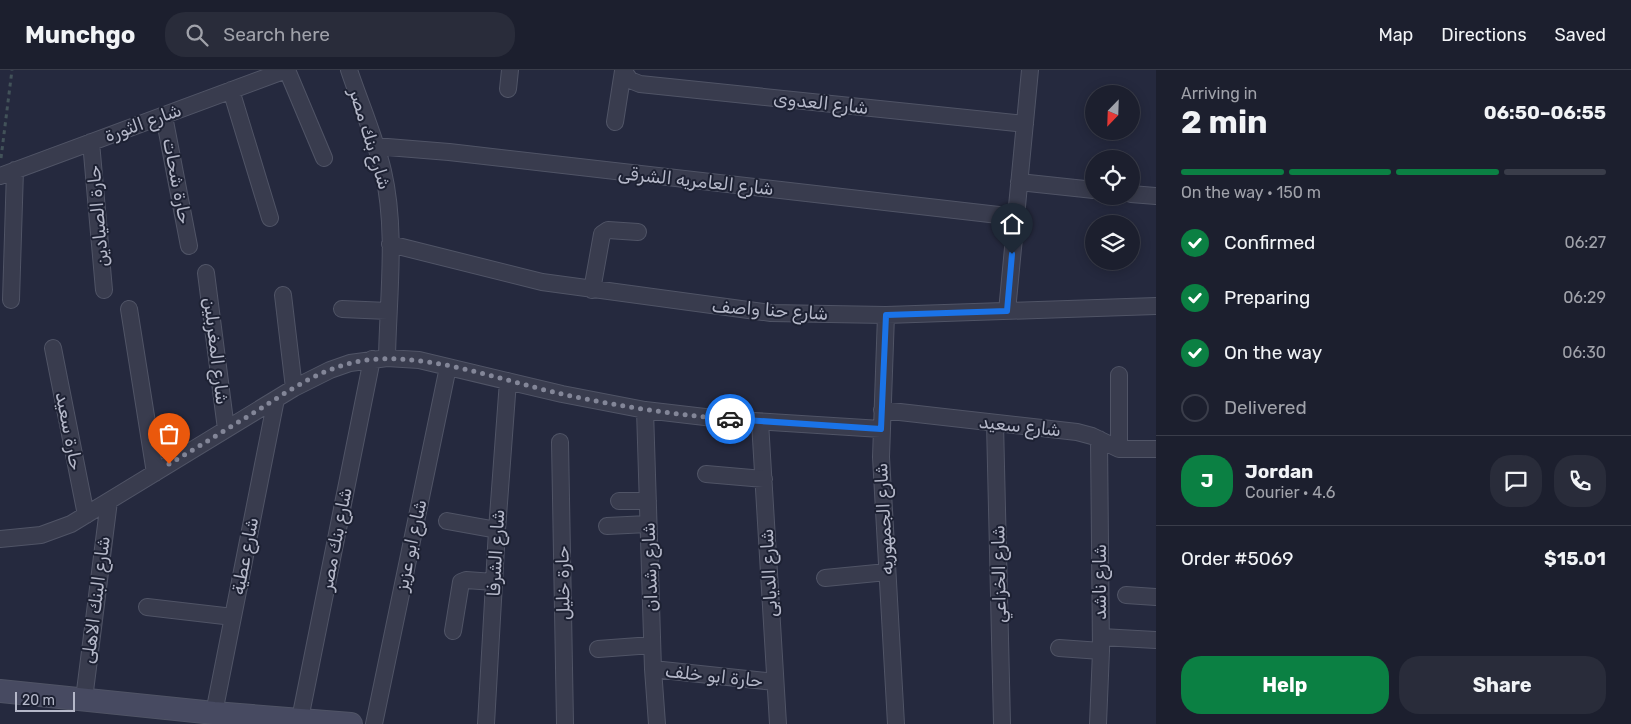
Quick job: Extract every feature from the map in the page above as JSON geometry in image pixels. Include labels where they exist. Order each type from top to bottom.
[{"type":"main road","points":[[0,691],[214,713],[351,724]]},
{"type":"street","name":"شارع الثورة","points":[[5,171],[164,116],[286,70]]},
{"type":"street","points":[[286,70],[324,158]]},
{"type":"street","name":"شارع بنك مصر","points":[[305,721],[388,311],[390,244],[387,195],[376,146],[349,70]]},
{"type":"street","points":[[508,90],[510,70]]},
{"type":"street","points":[[615,122],[623,70]]},
{"type":"street","name":"شارع العدوى","points":[[623,70],[630,80],[640,84],[1025,124]]},
{"type":"street","points":[[1007,311],[1030,70]]},
{"type":"street","points":[[231,90],[270,218]]},
{"type":"street","name":"حارة شحات","points":[[164,116],[189,246]]},
{"type":"street","name":"حارة الصيادين","points":[[91,142],[104,290]]},
{"type":"street","name":"شارع العامريه الشرقى","points":[[376,146],[1016,217]]},
{"type":"street","points":[[5,171],[11,300]]},
{"type":"street","points":[[1020,182],[1085,189]]},
{"type":"street","points":[[1140,195],[1156,196]]},
{"type":"street","points":[[592,290],[602,234],[608,230],[638,232]]},
{"type":"street","name":"شارع حنا واصف","points":[[390,244],[510,276],[592,290],[770,313],[886,315],[1156,306]]},
{"type":"street","name":"شارع المغربلين","points":[[206,273],[226,429]]},
{"type":"street","points":[[283,295],[294,388]]},
{"type":"street","points":[[129,309],[155,473]]},
{"type":"street","points":[[342,309],[388,311]]},
{"type":"street","name":"شارع الجمهوريه","points":[[886,315],[881,429],[896,724]]},
{"type":"street","name":"حارة سعيد","points":[[53,348],[86,515]]},
{"type":"street","points":[[0,540],[41,535],[71,524],[294,388],[330,370],[379,358],[419,360],[508,382],[645,410],[760,422],[881,429]]},
{"type":"street","name":"شارع ابو عزيز","points":[[374,724],[448,367]]},
{"type":"street","points":[[1119,375],[1120,448]]},
{"type":"street","name":"شارع الشرفا","points":[[486,724],[496,530],[508,382]]},
{"type":"street","name":"شارع عطية","points":[[214,713],[276,399]]},
{"type":"street","name":"شارع رشدان","points":[[645,410],[652,645],[657,724]]},
{"type":"street","name":"شارع سعيد","points":[[882,410],[1084,433],[1120,448],[1156,449]]},
{"type":"street","name":"شارع الديابى","points":[[760,422],[778,724]]},
{"type":"street","name":"شارع الخزاعي","points":[[995,423],[1002,724]]},
{"type":"street","name":"شارع ناشد","points":[[1098,724],[1101,644],[1100,439]]},
{"type":"street","name":"حارة خليل","points":[[560,442],[565,724]]},
{"type":"street","points":[[706,474],[764,479]]},
{"type":"street","name":"شارع البنك الاهلى","points":[[84,699],[109,501]]},
{"type":"street","points":[[618,501],[648,501]]},
{"type":"street","points":[[447,520],[496,530]]},
{"type":"street","points":[[607,526],[648,524]]},
{"type":"street","points":[[825,578],[887,572]]},
{"type":"street","points":[[452,631],[461,582],[466,580],[494,582]]},
{"type":"street","points":[[1126,595],[1156,597]]},
{"type":"street","points":[[148,607],[233,617]]},
{"type":"street","points":[[1059,648],[1156,640]]},
{"type":"street","points":[[598,649],[652,645]]},
{"type":"street","name":"حارة ابو خلف","points":[[653,669],[775,682]]},
{"type":"path","points":[[5,171],[12,70]]},
{"type":"way so far","points":[[169,464],[294,388],[330,370],[350,363],[372,359],[419,360],[562,394],[645,410],[730,419]]},
{"type":"route","points":[[730,419],[881,429],[886,315],[1007,311],[1012,254]]}]
